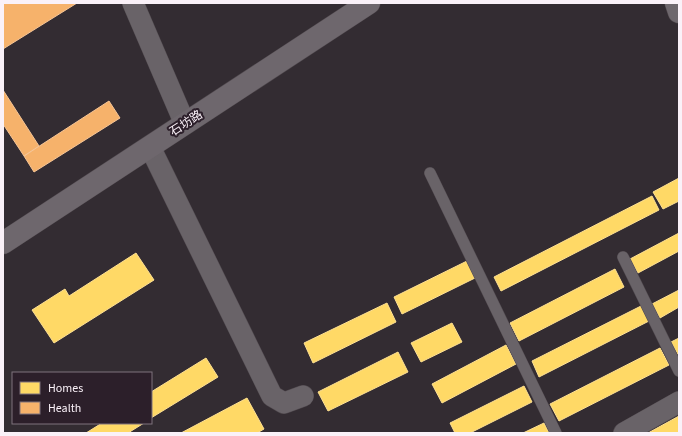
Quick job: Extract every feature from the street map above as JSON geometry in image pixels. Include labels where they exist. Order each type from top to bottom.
[{"type":"street","points":[[133,3],[185,124]]},
{"type":"street","name":"石坊路","points":[[3,243],[369,3]]},
{"type":"street","points":[[676,3],[679,12]]},
{"type":"street","points":[[150,147],[272,396],[284,403],[303,396]]},
{"type":"street","points":[[624,433],[679,402]]},
{"type":"lane","points":[[430,173],[556,433]]},
{"type":"lane","points":[[623,257],[679,371]]},
{"type":"building: Homes","points":[[679,178],[679,201],[663,209],[653,192]]},
{"type":"building: Homes","points":[[652,196],[659,210],[501,291],[494,277]]},
{"type":"building: Homes","points":[[679,233],[679,251],[638,273],[630,259]]},
{"type":"building: Homes","points":[[136,253],[154,280],[54,343],[32,310],[65,289],[69,296]]},
{"type":"building: Homes","points":[[467,261],[475,278],[402,314],[394,297]]},
{"type":"building: Homes","points":[[615,269],[624,287],[519,341],[510,323]]},
{"type":"building: Homes","points":[[679,290],[679,307],[660,318],[652,304]]},
{"type":"building: Homes","points":[[387,303],[396,322],[313,363],[304,343]]},
{"type":"building: Homes","points":[[641,306],[649,321],[539,377],[532,361]]},
{"type":"building: Homes","points":[[452,323],[462,342],[421,362],[411,343]]},
{"type":"building: Homes","points":[[679,338],[679,356],[671,342]]},
{"type":"building: Homes","points":[[506,345],[516,364],[442,403],[432,384]]},
{"type":"building: Homes","points":[[660,348],[669,365],[559,421],[550,404]]},
{"type":"building: Homes","points":[[398,352],[408,372],[328,411],[318,392]]},
{"type":"building: Homes","points":[[206,358],[218,377],[152,417],[152,391]]},
{"type":"building: Homes","points":[[524,386],[532,402],[470,433],[455,433],[450,423]]},
{"type":"building: Homes","points":[[247,398],[264,429],[257,433],[181,433]]},
{"type":"building: Homes","points":[[679,416],[679,433],[648,433]]},
{"type":"building: Homes","points":[[544,423],[549,433],[523,433]]},
{"type":"building: Homes","points":[[100,424],[142,424],[128,433],[86,433]]},
{"type":"building: Health","points":[[3,3],[77,3],[3,49]]},
{"type":"building: Health","points":[[3,90],[39,146],[24,156],[3,124]]},
{"type":"building: Health","points":[[109,101],[120,118],[34,172],[24,156]]}]
